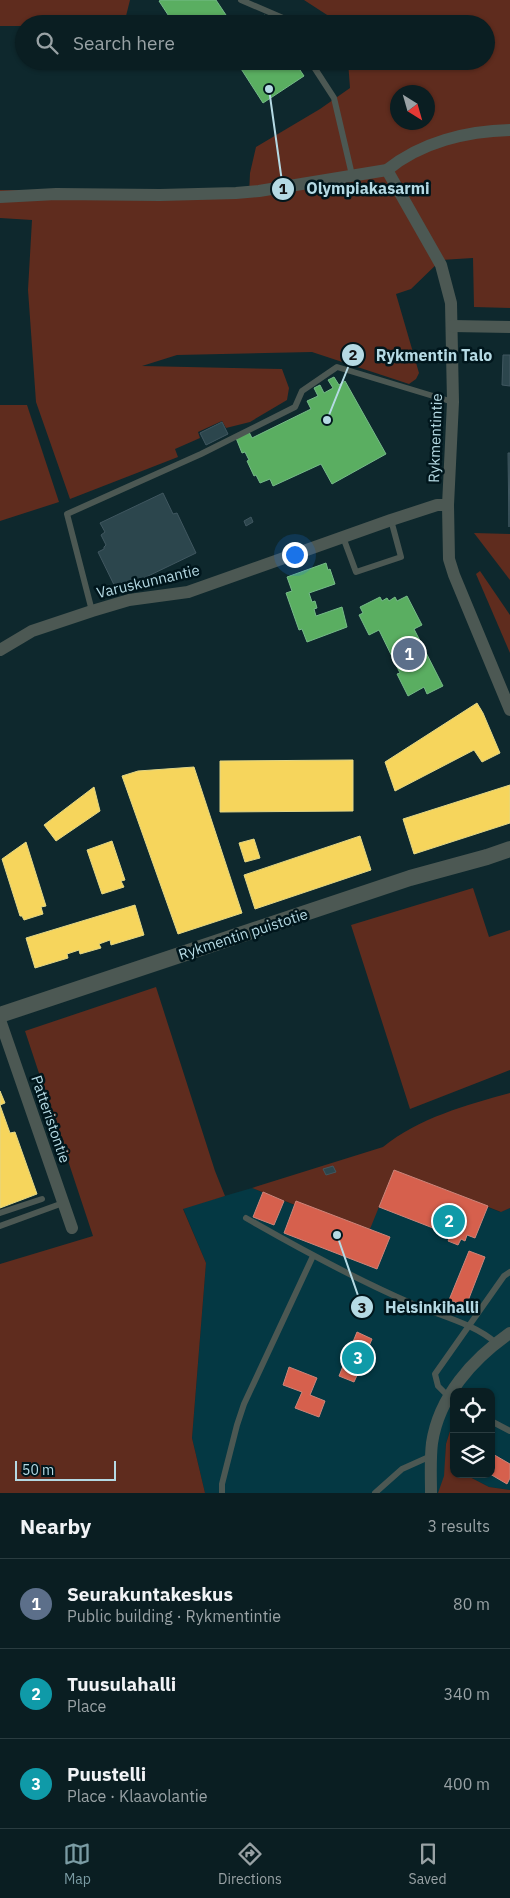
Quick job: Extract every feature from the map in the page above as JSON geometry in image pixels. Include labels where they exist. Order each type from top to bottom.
[{"type":"street","points":[[0,197],[56,194],[160,195],[259,191],[352,174],[387,170],[402,158],[424,147],[458,137],[510,130]]},
{"type":"street","name":"Rykmentintie","points":[[387,170],[441,265],[451,303],[453,402],[448,505],[449,559],[510,710]]},
{"type":"street","points":[[452,326],[510,327]]},
{"type":"street","name":"Varuskunnantie","points":[[0,650],[32,631],[92,611],[128,600],[188,592],[391,520],[437,505],[448,505]]},
{"type":"street","name":"Rykmentin puistotie","points":[[0,1015],[410,878],[510,849]]},
{"type":"street","name":"Rykmentin puistotie","points":[[487,857],[510,860]]},
{"type":"street","name":"Patteristontie","points":[[0,1020],[72,1228]]},
{"type":"street","points":[[456,1388],[468,1370],[496,1343],[510,1333]]},
{"type":"street","points":[[430,1493],[431,1456],[436,1425],[450,1398]]},
{"type":"lane","points":[[241,0],[276,15]]},
{"type":"lane","points":[[316,70],[334,98],[352,174]]},
{"type":"lane","points":[[92,611],[68,514],[295,408],[302,391],[337,367],[453,402]]},
{"type":"lane","points":[[343,537],[356,572],[401,556],[391,520]]},
{"type":"lane","points":[[0,1213],[42,1199]]},
{"type":"lane","points":[[0,1226],[63,1203]]},
{"type":"lane","points":[[246,1218],[313,1256],[412,1304],[486,1334],[496,1343]]},
{"type":"lane","points":[[222,1493],[222,1484],[236,1425],[244,1404],[313,1256]]},
{"type":"lane","points":[[450,1398],[438,1386],[435,1374],[504,1276],[510,1272]]},
{"type":"lane","points":[[495,1423],[510,1431]]},
{"type":"lane","points":[[375,1493],[402,1469],[431,1456]]},
{"type":"shaded area","points":[[0,0],[130,0],[126,15],[15,15],[15,26],[0,26]]},
{"type":"shaded area","points":[[304,0],[510,0],[510,308],[474,307],[473,258],[441,260],[411,289],[396,294],[419,373],[416,379],[409,384],[312,352],[177,355],[142,366],[282,369],[289,388],[287,400],[250,422],[226,428],[222,421],[198,432],[200,438],[175,449],[178,457],[70,499],[36,402],[28,290],[32,220],[0,218],[0,190],[225,191],[249,195],[250,173],[256,147],[320,109],[350,88],[349,70],[495,70],[495,15],[327,15]]},
{"type":"shaded area","points":[[0,405],[27,405],[59,502],[0,521]]},
{"type":"shaded area","points":[[474,533],[510,534],[510,580]]},
{"type":"shaded area","points":[[480,571],[510,615],[510,653],[476,574]]},
{"type":"shaded area","points":[[473,888],[489,937],[510,930],[510,1070],[410,1109],[351,925]]},
{"type":"shaded area","points":[[156,987],[215,1171],[225,1196],[183,1209],[206,1263],[192,1438],[205,1493],[0,1493],[0,1264],[93,1236],[25,1031]]},
{"type":"shaded area","points":[[510,1093],[510,1208],[501,1212],[394,1170],[370,1229],[295,1205],[252,1188],[383,1147],[427,1120]]},
{"type":"shaded area","points":[[394,1170],[500,1212],[510,1208],[510,1490],[489,1487],[472,1478],[495,1478],[495,1388],[450,1388],[450,1431],[446,1444],[444,1493],[205,1493],[192,1438],[206,1263],[183,1208],[252,1188],[294,1205],[379,1207]]},
{"type":"shaded area","points":[[450,1431],[450,1478],[472,1478],[489,1487],[510,1490],[510,1493],[438,1493],[444,1476],[446,1444]]},
{"type":"building: Homes","points":[[477,703],[500,753],[482,762],[474,750],[395,791],[385,762]]},
{"type":"building: Homes","points":[[353,760],[353,811],[220,812],[220,761]]},
{"type":"building: Homes","points":[[194,767],[242,913],[178,934],[122,776],[138,771]]},
{"type":"building: Homes","points":[[510,785],[510,823],[414,854],[403,819]]},
{"type":"building: Homes","points":[[94,787],[100,811],[56,841],[44,825]]},
{"type":"building: Homes","points":[[360,836],[371,870],[255,909],[244,875]]},
{"type":"building: Homes","points":[[254,839],[260,858],[245,862],[239,843]]},
{"type":"building: Homes","points":[[112,841],[125,880],[121,881],[124,887],[102,894],[87,850]]},
{"type":"building: Homes","points":[[26,842],[46,906],[41,907],[43,914],[24,920],[20,916],[2,859]]},
{"type":"building: Homes","points":[[135,905],[144,935],[111,945],[110,940],[99,944],[101,948],[80,954],[79,950],[67,954],[68,958],[35,968],[26,938]]},
{"type":"building: Homes","points":[[0,1091],[5,1103],[0,1105]]},
{"type":"building: Homes","points":[[0,1105],[10,1133],[15,1132],[37,1194],[0,1208]]},
{"type":"building: Shops","points":[[394,1170],[488,1206],[475,1238],[467,1235],[465,1241],[461,1239],[458,1245],[448,1241],[451,1235],[379,1207]]},
{"type":"building: Shops","points":[[263,1192],[284,1201],[274,1225],[253,1217]]},
{"type":"building: Shops","points":[[296,1201],[390,1237],[377,1269],[284,1233]]},
{"type":"building: Shops","points":[[469,1251],[485,1257],[466,1306],[449,1300]]},
{"type":"building: Shops","points":[[357,1332],[372,1339],[366,1353],[371,1356],[369,1362],[364,1360],[354,1382],[339,1376]]},
{"type":"building: Shops","points":[[289,1367],[317,1378],[310,1395],[325,1401],[319,1417],[295,1408],[302,1392],[283,1385]]},
{"type":"building: Shops","points":[[495,1455],[510,1464],[510,1478],[507,1484],[495,1477]]},
{"type":"building: Public","points":[[216,0],[226,15],[168,15],[159,1]]},
{"type":"building: Public","points":[[242,70],[300,70],[304,76],[263,103]]},
{"type":"building: Public","points":[[334,377],[339,385],[345,381],[386,454],[332,484],[321,464],[273,486],[270,479],[260,483],[256,475],[254,476],[247,461],[249,460],[245,452],[242,453],[236,438],[249,432],[252,438],[311,409],[307,401],[318,396],[314,388],[320,385],[324,393],[333,388],[328,380]]},
{"type":"building: Public","points":[[326,563],[335,584],[309,593],[312,602],[315,601],[317,608],[314,609],[316,616],[342,607],[347,627],[307,642],[302,629],[299,630],[286,593],[292,591],[287,577]]},
{"type":"building: Public","points":[[407,596],[422,625],[414,629],[443,686],[427,694],[424,687],[408,696],[397,674],[400,673],[379,630],[369,635],[359,615],[363,613],[360,607],[380,597],[382,601],[387,598],[389,601],[395,597],[397,601]]},
{"type":"building: Other","points":[[503,355],[510,355],[510,386],[502,385]]},
{"type":"building: Other","points":[[222,422],[228,434],[206,445],[200,433]]},
{"type":"building: Other","points":[[508,453],[510,453],[509,527]]},
{"type":"building: Other","points":[[163,493],[173,514],[177,513],[196,553],[117,591],[98,552],[104,549],[106,545],[101,535],[105,532],[100,523]]},
{"type":"building: Other","points":[[251,517],[253,522],[246,526],[244,521]]},
{"type":"building: Other","points":[[333,1166],[336,1172],[326,1175],[323,1169]]},
{"type":"place","name":"Olympiakasarmi","points":[[269,89]]},
{"type":"place","name":"Rykmentin Talo","points":[[327,420]]},
{"type":"place","name":"Seurakuntakeskus","points":[[409,654]]},
{"type":"place","name":"Tuusulahalli","points":[[449,1221]]},
{"type":"place","name":"Helsinkihalli","points":[[337,1235]]},
{"type":"place","name":"Puustelli","points":[[358,1358]]}]
